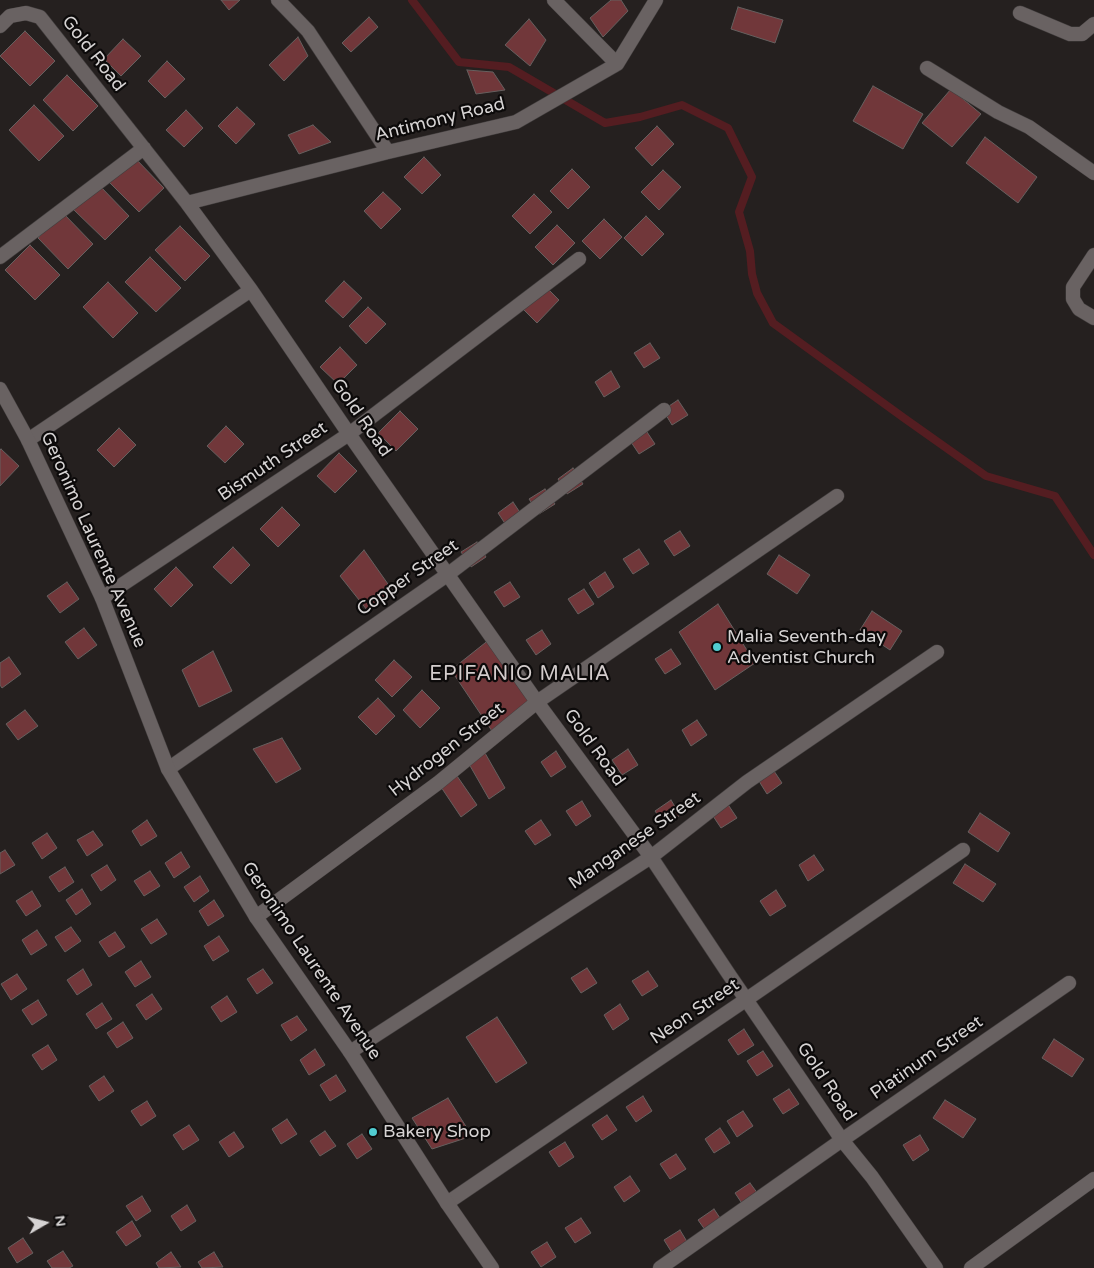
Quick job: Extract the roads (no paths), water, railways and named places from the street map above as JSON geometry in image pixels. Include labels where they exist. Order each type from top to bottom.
[{"type":"street","points":[[278,0],[308,31],[388,152]]},
{"type":"street","points":[[554,0],[617,64]]},
{"type":"street","name":"Antimony Road","points":[[187,203],[516,122],[617,64],[656,0]]},
{"type":"street","name":"Gold Road","points":[[0,26],[10,16],[26,13],[40,17],[187,203],[251,290],[349,434],[537,702],[651,857],[842,1140],[872,1177],[936,1268]]},
{"type":"street","points":[[1020,13],[1070,34],[1082,34],[1094,24]]},
{"type":"street","points":[[927,68],[998,112],[1029,127],[1094,172]]},
{"type":"street","points":[[0,257],[144,148]]},
{"type":"street","points":[[1094,255],[1073,287],[1073,299],[1079,309],[1094,318]]},
{"type":"street","name":"Bismuth Street","points":[[102,598],[349,434],[579,259]]},
{"type":"street","points":[[28,440],[251,290]]},
{"type":"street","name":"Geronimo Laurente Avenue","points":[[0,389],[28,440],[102,598],[168,769],[256,917],[350,1052],[447,1203],[492,1268]]},
{"type":"street","name":"Copper Street","points":[[168,769],[447,575],[664,410]]},
{"type":"street","name":"Hydrogen Street","points":[[256,917],[438,783],[537,702],[837,496]]},
{"type":"street","name":"Manganese Street","points":[[350,1052],[651,857],[747,782],[937,652]]},
{"type":"street","name":"Neon Street","points":[[447,1203],[963,850]]},
{"type":"street","name":"Platinum Street","points":[[660,1268],[1069,983]]},
{"type":"street","points":[[971,1268],[1094,1179]]},
{"type":"waterway","points":[[412,0],[459,62],[509,67],[605,123],[640,117],[682,105],[728,128],[752,177],[739,212],[750,251],[752,274],[757,293],[773,323],[986,476],[1055,496],[1094,555]]},
{"type":"place","name":"Malia Seventh-day Adventist Church","points":[[717,647]]},
{"type":"place","name":"Bakery Shop","points":[[373,1132]]},
{"type":"district","name":"EPIFANIO MALIA","points":[[520,675]]}]
